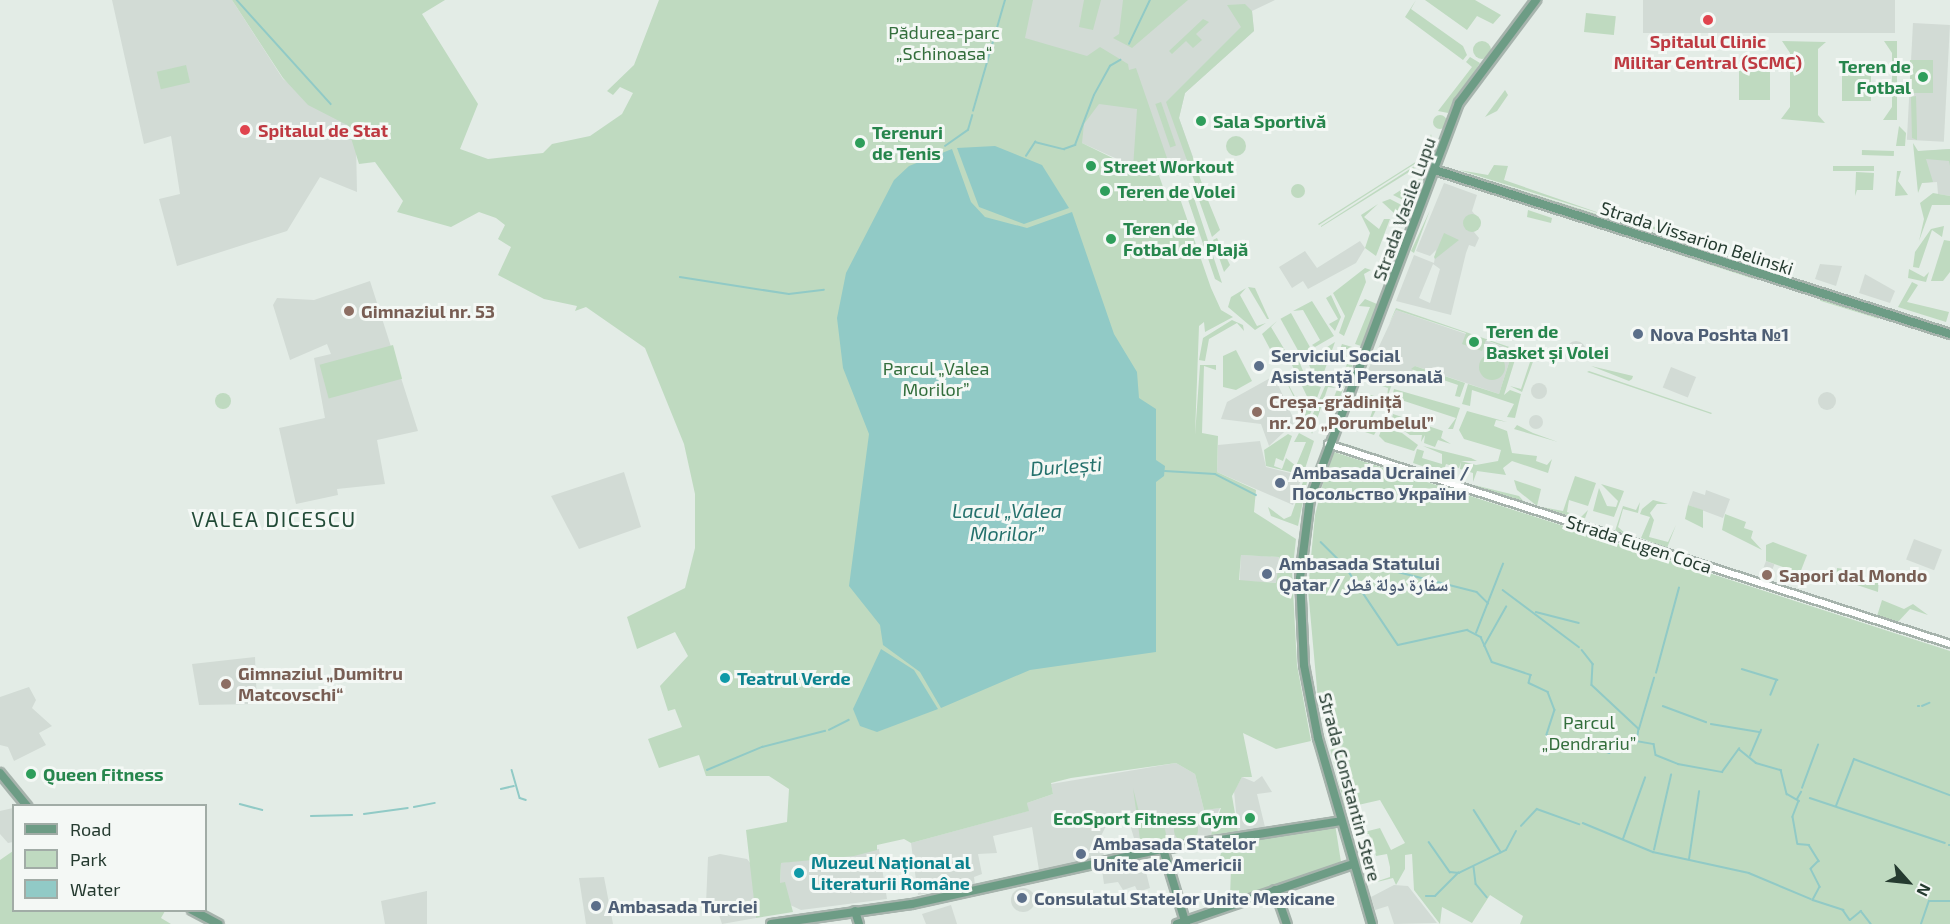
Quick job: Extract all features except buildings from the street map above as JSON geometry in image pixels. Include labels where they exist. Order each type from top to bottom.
[{"type":"main road","name":"Strada Vasile Lupu","points":[[1328,444],[1462,96],[1536,0]]},
{"type":"main road","name":"Strada Vissarion Belinski","points":[[1435,170],[1950,334]]},
{"type":"main road","name":"Strada Constantin Stere","points":[[1328,444],[1307,516],[1300,608],[1308,689],[1341,821],[1372,924]]},
{"type":"main road","points":[[0,773],[25,804]]},
{"type":"main road","points":[[771,924],[956,896],[1163,849],[1341,821]]},
{"type":"main road","points":[[1163,849],[1182,923],[1353,864]]},
{"type":"main road","points":[[1275,890],[1287,924]]},
{"type":"main road","points":[[855,910],[859,924]]},
{"type":"main road","points":[[196,912],[218,924]]},
{"type":"street","name":"Strada Eugen Coca","points":[[1328,444],[1950,644]]},
{"type":"shaded area","name":"Spitalul de Stat","points":[[112,0],[232,0],[283,79],[347,125],[356,143],[357,192],[320,177],[287,231],[177,266],[159,199],[180,194],[171,136],[144,144]]},
{"type":"shaded area","points":[[1003,0],[1275,0],[1252,11],[1254,31],[1185,93],[1179,118],[1193,157],[1148,173],[1082,143]]},
{"type":"shaded area","points":[[1643,0],[1895,0],[1895,33],[1643,33]]},
{"type":"shaded area","points":[[1913,23],[1950,25],[1944,142],[1907,140]]},
{"type":"shaded area","points":[[1950,149],[1950,196],[1938,194],[1937,182],[1922,183],[1922,151]]},
{"type":"shaded area","points":[[1444,183],[1477,195],[1472,211],[1481,222],[1474,232],[1479,238],[1475,247],[1469,245],[1466,253],[1451,315],[1396,301],[1414,255],[1434,263],[1436,250],[1430,256],[1416,251]],"holes":[[[1433,264],[1440,269],[1430,303],[1419,298]]]},
{"type":"shaded area","points":[[1360,241],[1365,248],[1356,263],[1308,289],[1303,281],[1292,288],[1279,267],[1305,251],[1317,268]]},
{"type":"shaded area","points":[[1820,264],[1842,266],[1836,286],[1815,279]]},
{"type":"shaded area","points":[[1865,274],[1895,291],[1890,303],[1859,293]]},
{"type":"shaded area","points":[[370,281],[418,431],[377,440],[385,484],[337,489],[338,495],[296,504],[279,428],[325,418],[314,358],[331,354],[327,344],[290,360],[273,305],[277,298],[314,300]]},
{"type":"shaded area","points":[[1396,310],[1513,350],[1499,394],[1415,366],[1406,383],[1368,370]]},
{"type":"shaded area","points":[[1576,341],[1583,344],[1586,351],[1583,358],[1576,361],[1569,358],[1566,351],[1569,344]]},
{"type":"shaded area","points":[[1671,367],[1696,377],[1688,398],[1663,387]]},
{"type":"shaded area","name":"Creșa-grădiniță nr. 20 „Porumbelul”","points":[[1274,376],[1295,422],[1269,446],[1261,424],[1221,419],[1227,402]]},
{"type":"shaded area","points":[[1536,383],[1542,383],[1547,391],[1545,397],[1536,399],[1531,394],[1531,388]]},
{"type":"shaded area","points":[[1827,392],[1833,395],[1836,401],[1833,407],[1827,410],[1821,407],[1818,401],[1821,395]]},
{"type":"shaded area","points":[[1536,415],[1541,417],[1543,422],[1541,427],[1536,429],[1531,427],[1529,422],[1531,417]]},
{"type":"shaded area","points":[[1260,441],[1266,467],[1302,476],[1293,505],[1217,472],[1218,445]]},
{"type":"shaded area","points":[[624,472],[641,527],[579,549],[551,496]]},
{"type":"shaded area","points":[[1706,490],[1730,499],[1723,518],[1688,505],[1693,491],[1705,495]]},
{"type":"shaded area","points":[[1914,539],[1942,550],[1934,570],[1906,560]]},
{"type":"shaded area","points":[[1241,555],[1279,557],[1278,583],[1240,581]]},
{"type":"shaded area","points":[[1766,561],[1774,564],[1768,581],[1760,578]]},
{"type":"shaded area","name":"Gimnaziul „Dumitru Matcovschi“","points":[[255,657],[257,704],[199,705],[192,664]]},
{"type":"shaded area","points":[[29,687],[36,700],[32,708],[52,726],[39,733],[46,745],[14,761],[8,747],[0,745],[0,697]]},
{"type":"shaded area","points":[[1176,763],[1195,774],[1204,810],[1220,808],[1215,819],[1219,834],[1137,848],[1127,815],[1110,818],[1100,838],[1104,856],[1039,870],[1032,827],[993,836],[997,853],[978,854],[982,874],[974,877],[975,885],[918,895],[911,843],[1028,811],[1027,803],[1053,794],[1051,784]]},
{"type":"shaded area","points":[[1262,776],[1272,792],[1257,794],[1265,827],[1238,831],[1234,791],[1242,777],[1254,782]]},
{"type":"shaded area","points":[[12,808],[12,842],[8,843],[0,834],[0,811]]},
{"type":"shaded area","points":[[879,849],[887,899],[801,910],[788,904],[785,883],[780,883],[781,863]]},
{"type":"shaded area","points":[[720,854],[747,859],[751,864],[756,918],[722,924],[715,903],[706,904],[708,857]]},
{"type":"shaded area","points":[[1143,860],[1150,888],[1138,892],[1135,886],[1123,890],[1118,882],[1104,884],[1102,870]]},
{"type":"shaded area","points":[[604,877],[613,924],[586,924],[579,878]]},
{"type":"shaded area","points":[[1394,885],[1408,886],[1437,923],[1394,924],[1388,906],[1375,910],[1371,897]]},
{"type":"shaded area","points":[[1023,888],[1028,889],[1034,895],[1034,905],[1028,911],[1023,912],[1018,911],[1012,905],[1011,900],[1012,895],[1018,889]]},
{"type":"shaded area","points":[[427,891],[427,924],[385,924],[381,901]]},
{"type":"shaded area","points":[[951,905],[957,924],[926,924],[922,914]]},
{"type":"green space","name":"Parcul „Valea Morilor”","points":[[232,0],[445,0],[422,14],[478,104],[460,149],[488,159],[543,153],[552,144],[590,136],[622,114],[633,93],[620,87],[613,95],[607,91],[634,65],[659,0],[1033,0],[1025,38],[1087,56],[1100,47],[1128,64],[1129,70],[1136,68],[1167,158],[1157,170],[1166,195],[1177,190],[1211,288],[1221,310],[1233,317],[1205,332],[1204,322],[1199,326],[1195,435],[1200,365],[1216,365],[1216,370],[1204,366],[1202,433],[1218,436],[1217,472],[1256,490],[1254,512],[1296,539],[1293,566],[1279,565],[1279,557],[1241,555],[1239,580],[1276,583],[1278,570],[1292,571],[1297,665],[1311,741],[1276,749],[1243,733],[1252,777],[1242,777],[1232,796],[1238,831],[1211,835],[1221,808],[1204,810],[1195,774],[1176,763],[1071,778],[1051,783],[1053,794],[1027,803],[1029,811],[911,843],[904,839],[877,845],[877,850],[854,856],[781,863],[780,883],[785,882],[793,912],[756,918],[746,830],[787,822],[789,789],[769,776],[706,776],[699,755],[659,768],[648,739],[682,727],[675,709],[668,711],[660,686],[688,656],[675,632],[637,649],[627,617],[685,588],[695,548],[695,494],[684,444],[645,348],[586,307],[575,311],[577,306],[544,299],[498,275],[511,247],[498,239],[505,225],[496,218],[479,212],[451,227],[397,212],[403,201],[375,162],[359,164],[347,125],[308,105],[283,78]],"holes":[[[1099,104],[1137,109],[1133,168],[1082,143],[1084,124]]]},
{"type":"green space","points":[[1084,0],[1101,0],[1093,30],[1079,27]]},
{"type":"green space","points":[[1123,0],[1188,0],[1132,48],[1113,38],[1119,34]]},
{"type":"green space","points":[[1416,0],[1411,9],[1463,46],[1467,55],[1463,60],[1405,17]]},
{"type":"green space","points":[[1425,0],[1475,0],[1501,15],[1493,24],[1477,16],[1467,30]]},
{"type":"green space","points":[[1245,4],[1252,11],[1254,31],[1185,93],[1179,118],[1205,192],[1199,194],[1166,102],[1241,27],[1227,5]]},
{"type":"green space","points":[[1586,13],[1616,16],[1614,35],[1584,32]]},
{"type":"green space","points":[[1203,19],[1209,22],[1196,34],[1202,40],[1193,48],[1186,41],[1172,54],[1169,51]]},
{"type":"green space","points":[[1482,41],[1488,44],[1491,50],[1488,56],[1482,59],[1476,56],[1473,50],[1476,44]]},
{"type":"green space","points":[[1782,41],[1826,42],[1818,49],[1818,115],[1825,123],[1781,119],[1790,107],[1790,53]]},
{"type":"green space","points":[[1884,41],[1897,41],[1897,120],[1883,120],[1892,107],[1892,53]]},
{"type":"green space","points":[[1470,57],[1480,63],[1448,113],[1438,111],[1472,67],[1466,62]]},
{"type":"green space","points":[[1739,60],[1770,60],[1770,100],[1739,100]]},
{"type":"green space","name":"Teren de Fotbal","points":[[1910,60],[1933,60],[1933,93],[1910,93]]},
{"type":"green space","points":[[1842,62],[1871,62],[1871,101],[1842,101]]},
{"type":"green space","points":[[186,65],[190,83],[161,89],[157,72]]},
{"type":"green space","points":[[1505,90],[1508,95],[1497,111],[1485,117]]},
{"type":"green space","points":[[1916,96],[1917,140],[1912,138],[1911,97]]},
{"type":"green space","points":[[1161,102],[1176,145],[1170,147],[1155,104]]},
{"type":"green space","points":[[1437,115],[1443,115],[1447,122],[1443,129],[1437,129],[1433,125],[1433,119]]},
{"type":"green space","points":[[1899,126],[1906,133],[1905,146],[1896,146]]},
{"type":"green space","points":[[1431,134],[1435,151],[1318,224],[1425,156]]},
{"type":"green space","points":[[1236,136],[1243,139],[1246,146],[1243,153],[1236,156],[1229,153],[1226,146],[1229,139]]},
{"type":"green space","points":[[1913,143],[1918,151],[1950,149],[1950,166],[1949,161],[1926,159],[1933,182],[1922,183],[1918,193]]},
{"type":"green space","points":[[1862,150],[1894,151],[1894,156],[1862,155]]},
{"type":"green space","points":[[1424,160],[1425,162],[1321,227],[1321,226]]},
{"type":"green space","points":[[1494,165],[1508,166],[1504,180],[1611,217],[1459,170],[1488,175]]},
{"type":"green space","points":[[1833,166],[1874,166],[1874,171],[1833,171]]},
{"type":"green space","points":[[1450,168],[1609,218],[1604,219]]},
{"type":"green space","points":[[1897,171],[1901,171],[1898,181],[1908,195],[1895,196]]},
{"type":"green space","points":[[1856,172],[1874,173],[1873,190],[1857,190],[1855,196]]},
{"type":"green space","points":[[1423,176],[1415,205],[1410,203],[1414,193],[1407,191],[1403,200],[1393,195]]},
{"type":"green space","points":[[1298,184],[1303,186],[1305,191],[1303,196],[1298,198],[1293,196],[1291,191],[1293,186]]},
{"type":"green space","points":[[1184,188],[1189,199],[1194,198],[1222,283],[1215,279]]},
{"type":"green space","points":[[1933,193],[1950,196],[1950,205],[1932,205],[1919,241],[1924,219],[1920,203]]},
{"type":"green space","points":[[1436,197],[1430,210],[1414,253],[1411,251]]},
{"type":"green space","points":[[1207,198],[1220,230],[1212,237],[1199,200]]},
{"type":"green space","points":[[1390,199],[1413,211],[1407,225],[1382,202]]},
{"type":"green space","points":[[1378,204],[1364,217],[1379,229],[1384,219],[1390,219],[1376,256],[1365,248],[1370,233],[1361,215]]},
{"type":"green space","points":[[1528,210],[1552,218],[1551,223],[1527,217]]},
{"type":"green space","points":[[1472,214],[1478,217],[1481,223],[1478,229],[1472,232],[1466,229],[1463,223],[1466,217]]},
{"type":"green space","points":[[1621,217],[1689,237],[1680,239]]},
{"type":"green space","points":[[1944,226],[1942,237],[1932,230],[1919,268],[1913,267],[1915,252],[1931,229]]},
{"type":"green space","points":[[1444,233],[1459,240],[1435,259],[1434,257]]},
{"type":"green space","points":[[1217,238],[1230,265],[1224,272],[1213,240]]},
{"type":"green space","points":[[1944,240],[1950,241],[1950,272],[1943,281],[1931,281]]},
{"type":"green space","points":[[1671,250],[1754,277],[1753,279],[1670,252]]},
{"type":"green space","points":[[1365,268],[1371,270],[1364,274],[1366,282],[1344,336],[1339,333],[1345,316],[1333,293]]},
{"type":"green space","points":[[1909,269],[1924,277],[1929,272],[1926,282],[1908,278]]},
{"type":"green space","points":[[1912,282],[1918,285],[1907,302],[1949,312],[1946,322],[1898,307]]},
{"type":"green space","points":[[1248,287],[1255,288],[1269,319],[1267,319]]},
{"type":"green space","points":[[1246,288],[1240,295],[1257,326],[1266,323],[1255,330],[1228,307],[1231,297]]},
{"type":"green space","points":[[1331,295],[1341,317],[1335,331],[1329,324],[1338,319],[1326,298]]},
{"type":"green space","points":[[1821,298],[1879,316],[1878,319],[1820,301]]},
{"type":"green space","points":[[1365,299],[1377,304],[1361,346],[1355,344],[1370,307],[1359,306]]},
{"type":"green space","points":[[1312,301],[1334,336],[1315,347],[1312,345],[1320,340],[1303,310],[1293,311]]},
{"type":"green space","points":[[1396,308],[1518,350],[1504,395],[1510,390],[1521,394],[1515,418],[1507,417],[1514,404],[1472,390],[1470,406],[1462,404],[1468,384],[1499,394],[1513,350],[1486,340],[1482,351],[1462,344],[1466,333],[1396,310],[1389,324]]},
{"type":"green space","points":[[1291,313],[1311,349],[1300,355],[1281,319]]},
{"type":"green space","points":[[1232,320],[1243,325],[1244,331],[1237,323],[1209,339],[1205,361],[1199,360],[1203,338]]},
{"type":"green space","points":[[1277,321],[1271,327],[1289,357],[1298,355],[1290,362],[1277,362],[1262,334]]},
{"type":"green space","points":[[1335,342],[1321,380],[1315,379],[1307,360]]},
{"type":"green space","points":[[1342,344],[1359,349],[1344,388],[1327,381],[1329,374],[1340,381],[1353,349],[1340,349]]},
{"type":"green space","points":[[393,345],[402,379],[329,398],[320,365]]},
{"type":"green space","points":[[1236,350],[1252,381],[1236,390],[1223,387],[1223,356]]},
{"type":"green space","points":[[1521,351],[1535,356],[1522,392],[1510,386],[1521,389],[1530,362],[1519,360]]},
{"type":"green space","points":[[1492,354],[1501,358],[1505,367],[1501,376],[1492,380],[1483,376],[1479,367],[1483,358]]},
{"type":"green space","points":[[1299,361],[1308,383],[1321,387],[1313,409],[1292,365]]},
{"type":"green space","points":[[1415,366],[1465,383],[1460,397],[1455,396],[1458,385],[1411,369]]},
{"type":"green space","points":[[1591,366],[1633,376],[1629,381]]},
{"type":"green space","points":[[1281,371],[1298,402],[1308,398],[1312,410],[1306,422]]},
{"type":"green space","points":[[1589,371],[1712,413],[1587,372]]},
{"type":"green space","points":[[1362,375],[1392,384],[1387,398],[1388,388],[1364,380],[1357,387]]},
{"type":"green space","points":[[1326,384],[1336,388],[1328,387],[1312,434],[1309,423]]},
{"type":"green space","points":[[1338,387],[1343,389],[1335,412],[1329,410]]},
{"type":"green space","points":[[1394,389],[1460,408],[1453,429],[1448,429],[1456,418],[1392,397]]},
{"type":"green space","points":[[1359,392],[1382,398],[1371,420],[1378,428],[1374,435],[1365,432],[1377,398]]},
{"type":"green space","points":[[223,393],[231,401],[223,409],[215,401]]},
{"type":"green space","points":[[1467,411],[1507,422],[1496,420],[1494,426],[1507,431],[1512,453],[1537,456],[1536,461],[1547,465],[1552,459],[1548,473],[1512,461],[1503,468],[1506,475],[1477,471],[1473,482],[1473,473],[1460,469],[1461,462],[1459,468],[1446,464],[1443,473],[1413,463],[1417,449],[1424,451],[1422,458],[1442,464],[1442,454],[1423,446],[1471,458],[1477,461],[1461,461],[1476,465],[1498,461],[1501,450],[1464,439],[1459,430]]},
{"type":"green space","points":[[1393,414],[1443,431],[1441,438],[1451,444],[1438,440],[1435,447],[1424,443],[1425,435],[1421,442],[1422,435],[1410,435],[1391,422]]},
{"type":"green space","points":[[1517,425],[1533,433],[1558,442],[1514,429]]},
{"type":"green space","points":[[1382,428],[1402,433],[1418,445],[1414,451],[1385,442],[1379,436]]},
{"type":"green space","points":[[1299,433],[1314,441],[1303,475],[1266,466],[1264,450],[1288,434],[1292,436],[1283,461],[1276,458],[1274,466],[1282,469],[1286,458],[1296,466],[1306,442],[1294,442]]},
{"type":"green space","points":[[1340,442],[1472,485],[1471,488],[1339,445]]},
{"type":"green space","name":"Parcul „Dendrariu”","points":[[1331,451],[1950,651],[1950,924],[1520,924],[1523,916],[1490,895],[1472,923],[1442,907],[1440,924],[1414,890],[1412,854],[1405,855],[1405,869],[1396,885],[1393,878],[1369,884],[1390,877],[1387,854],[1376,856],[1369,834],[1356,834],[1380,828],[1391,850],[1405,843],[1380,800],[1345,808],[1318,700],[1308,589],[1315,515]]},
{"type":"green space","points":[[1305,476],[1308,477],[1298,526],[1271,516],[1268,507],[1284,519],[1291,516]]},
{"type":"green space","points":[[1575,476],[1596,483],[1588,506],[1569,500],[1567,512],[1581,517],[1588,510],[1584,521],[1542,507],[1563,511]]},
{"type":"green space","points":[[1514,480],[1541,489],[1537,506],[1517,490]]},
{"type":"green space","points":[[1601,484],[1624,491],[1614,517],[1593,511],[1599,488],[1607,506],[1616,507],[1618,501]]},
{"type":"green space","points":[[1474,485],[1519,496],[1527,505],[1474,488]]},
{"type":"green space","points":[[1653,500],[1668,504],[1657,504],[1650,513],[1654,520],[1649,537],[1668,542],[1676,525],[1667,548],[1641,538],[1650,517],[1640,514],[1642,509]]},
{"type":"green space","points":[[1640,502],[1638,513],[1623,509],[1618,527],[1626,534],[1615,531],[1623,506],[1636,510]]},
{"type":"green space","points":[[1688,505],[1703,510],[1703,528],[1685,519]]},
{"type":"green space","points":[[1725,514],[1746,522],[1744,528],[1753,531],[1751,538],[1762,550],[1722,530]]},
{"type":"green space","points":[[1773,542],[1807,555],[1800,573],[1766,561],[1766,545]]},
{"type":"green space","points":[[1837,568],[1851,570],[1854,576],[1840,584],[1823,578],[1837,581]]},
{"type":"green space","points":[[1879,577],[1878,592],[1857,585],[1859,580],[1874,584]]},
{"type":"green space","points":[[1882,600],[1904,609],[1913,604],[1928,615],[1910,609],[1897,623],[1877,616]]},
{"type":"green space","points":[[1133,788],[1142,824],[1164,825],[1168,843],[1141,847]]},
{"type":"green space","points":[[1186,818],[1195,821],[1198,830],[1195,839],[1186,842],[1177,839],[1174,830],[1177,821]]},
{"type":"green space","points":[[1335,824],[1341,862],[1235,900],[1230,897],[1231,869],[1220,857],[1224,841]]},
{"type":"green space","points":[[12,852],[12,912],[164,912],[161,918],[171,924],[0,924],[0,860]]},
{"type":"water","points":[[995,146],[1042,165],[1069,208],[1024,224],[979,207],[957,148]]},
{"type":"water","name":"Lacul „Valea Morilor”","points":[[952,149],[971,202],[985,217],[1027,228],[1072,212],[1114,334],[1137,372],[1139,398],[1156,409],[1156,460],[1165,466],[1164,476],[1156,482],[1156,652],[1030,670],[941,708],[920,672],[883,645],[880,625],[849,586],[869,434],[843,368],[837,318],[846,273],[894,180],[909,166]]},
{"type":"water","points":[[881,649],[914,670],[938,709],[877,732],[860,726],[853,709]]},
{"type":"waterway","points":[[237,0],[331,104]]},
{"type":"waterway","points":[[973,111],[1005,0]]},
{"type":"waterway","name":"Durlești","points":[[1129,44],[1150,0]]},
{"type":"waterway","name":"Durlești","points":[[1026,156],[1035,142],[1064,149],[1075,145],[1094,95],[1110,66],[1120,60]]},
{"type":"waterway","points":[[945,146],[968,130],[972,116]]},
{"type":"waterway","points":[[680,277],[789,294],[824,290]]},
{"type":"waterway","name":"Durlești","points":[[1165,471],[1215,474],[1256,495]]},
{"type":"waterway","name":"Durlești","points":[[1321,542],[1345,566],[1398,645],[1467,630],[1481,637],[1492,662],[1531,675],[1529,683],[1548,692],[1555,710],[1547,735],[1556,739],[1556,751],[1579,743],[1609,753],[1625,739],[1654,744],[1656,755],[1678,764],[1722,772],[1739,749],[1756,763],[1781,770],[1787,794],[1799,801],[1793,817],[1798,844],[1809,845],[1819,861],[1811,869],[1820,887],[1813,900],[1843,910],[1850,920],[1861,911],[1871,924]]},
{"type":"waterway","points":[[1476,633],[1503,564]]},
{"type":"waterway","points":[[1398,572],[1477,592],[1488,603]]},
{"type":"waterway","points":[[1656,673],[1679,588]]},
{"type":"waterway","points":[[1503,590],[1579,647]]},
{"type":"waterway","points":[[1484,646],[1506,607]]},
{"type":"waterway","points":[[1536,612],[1579,623]]},
{"type":"waterway","points":[[1582,650],[1593,664],[1592,685],[1639,729],[1637,742]]},
{"type":"waterway","points":[[1742,669],[1777,680],[1771,695]]},
{"type":"waterway","points":[[1639,729],[1654,678]]},
{"type":"waterway","points":[[1922,706],[1929,703]]},
{"type":"waterway","points":[[1663,706],[1706,722]]},
{"type":"waterway","points":[[829,730],[849,720]]},
{"type":"waterway","points":[[1711,724],[1760,732]]},
{"type":"waterway","points":[[1750,756],[1761,730]]},
{"type":"waterway","points":[[707,770],[762,747],[825,731]]},
{"type":"waterway","points":[[1802,788],[1818,745]]},
{"type":"waterway","points":[[1836,806],[1854,759],[1950,795]]},
{"type":"waterway","points":[[512,770],[520,798],[526,800]]},
{"type":"waterway","points":[[1654,850],[1671,775]]},
{"type":"waterway","points":[[1623,839],[1645,778]]},
{"type":"waterway","points":[[501,789],[514,786]]},
{"type":"waterway","points":[[1689,859],[1699,792]]},
{"type":"waterway","points":[[1797,799],[1801,792]]},
{"type":"waterway","points":[[1810,798],[1945,843]]},
{"type":"waterway","points":[[414,807],[435,803]]},
{"type":"waterway","points":[[240,804],[262,810]]},
{"type":"waterway","points":[[364,814],[408,808]]},
{"type":"waterway","points":[[1521,826],[1537,809],[1579,824]]},
{"type":"waterway","points":[[1474,810],[1501,852]]},
{"type":"waterway","points":[[311,816],[352,815]]},
{"type":"waterway","points":[[1583,823],[1653,852],[1749,873],[1811,899]]},
{"type":"waterway","points":[[1429,842],[1450,872],[1459,873],[1506,850],[1516,831]]},
{"type":"waterway","points":[[1474,867],[1476,884],[1487,897]]},
{"type":"waterway","points":[[1426,896],[1435,896],[1458,873]]},
{"type":"waterway","name":"Durlești","points":[[1921,924],[1929,901],[1950,901]]},
{"type":"place","name":"Spitalul Clinic Militar Central (SCMC)","points":[[1708,20]]},
{"type":"place","name":"Teren de Fotbal","points":[[1923,77]]},
{"type":"place","name":"Sala Sportivă","points":[[1201,121]]},
{"type":"place","name":"Spitalul de Stat","points":[[245,130]]},
{"type":"place","name":"Terenuri de Tenis","points":[[860,143]]},
{"type":"place","name":"Street Workout","points":[[1091,166]]},
{"type":"place","name":"Teren de Volei","points":[[1105,191]]},
{"type":"place","name":"Teren de Fotbal de Plajă","points":[[1111,239]]},
{"type":"place","name":"Gimnaziul nr. 53","points":[[349,311]]},
{"type":"place","name":"Nova Poshta №1","points":[[1638,334]]},
{"type":"place","name":"Teren de Basket și Volei","points":[[1474,342]]},
{"type":"place","name":"Serviciul Social Asistență Personală","points":[[1259,366]]},
{"type":"place","name":"Creșa-grădiniță nr. 20 „Porumbelul”","points":[[1257,412]]},
{"type":"place","name":"Ambasada Ucrainei / Посольство України","points":[[1280,483]]},
{"type":"place","name":"Ambasada Statului Qatar / سفارة دولة قطر","points":[[1267,574]]},
{"type":"place","name":"Sapori dal Mondo","points":[[1767,575]]},
{"type":"place","name":"Teatrul Verde","points":[[725,678]]},
{"type":"place","name":"Gimnaziul „Dumitru Matcovschi“","points":[[226,684]]},
{"type":"place","name":"Queen Fitness","points":[[31,774]]},
{"type":"place","name":"EcoSport Fitness Gym","points":[[1250,818]]},
{"type":"place","name":"Ambasada Statelor Unite ale Americii","points":[[1081,854]]},
{"type":"place","name":"Muzeul Național al Literaturii Române","points":[[799,873]]},
{"type":"place","name":"Consulatul Statelor Unite Mexicane","points":[[1022,898]]},
{"type":"place","name":"Ambasada Turciei","points":[[596,906]]},
{"type":"district","name":"VALEA DICESCU","points":[[274,519]]},
{"type":"park label","name":"Pădurea-parc „Schinoasa“","points":[[944,43]]}]
